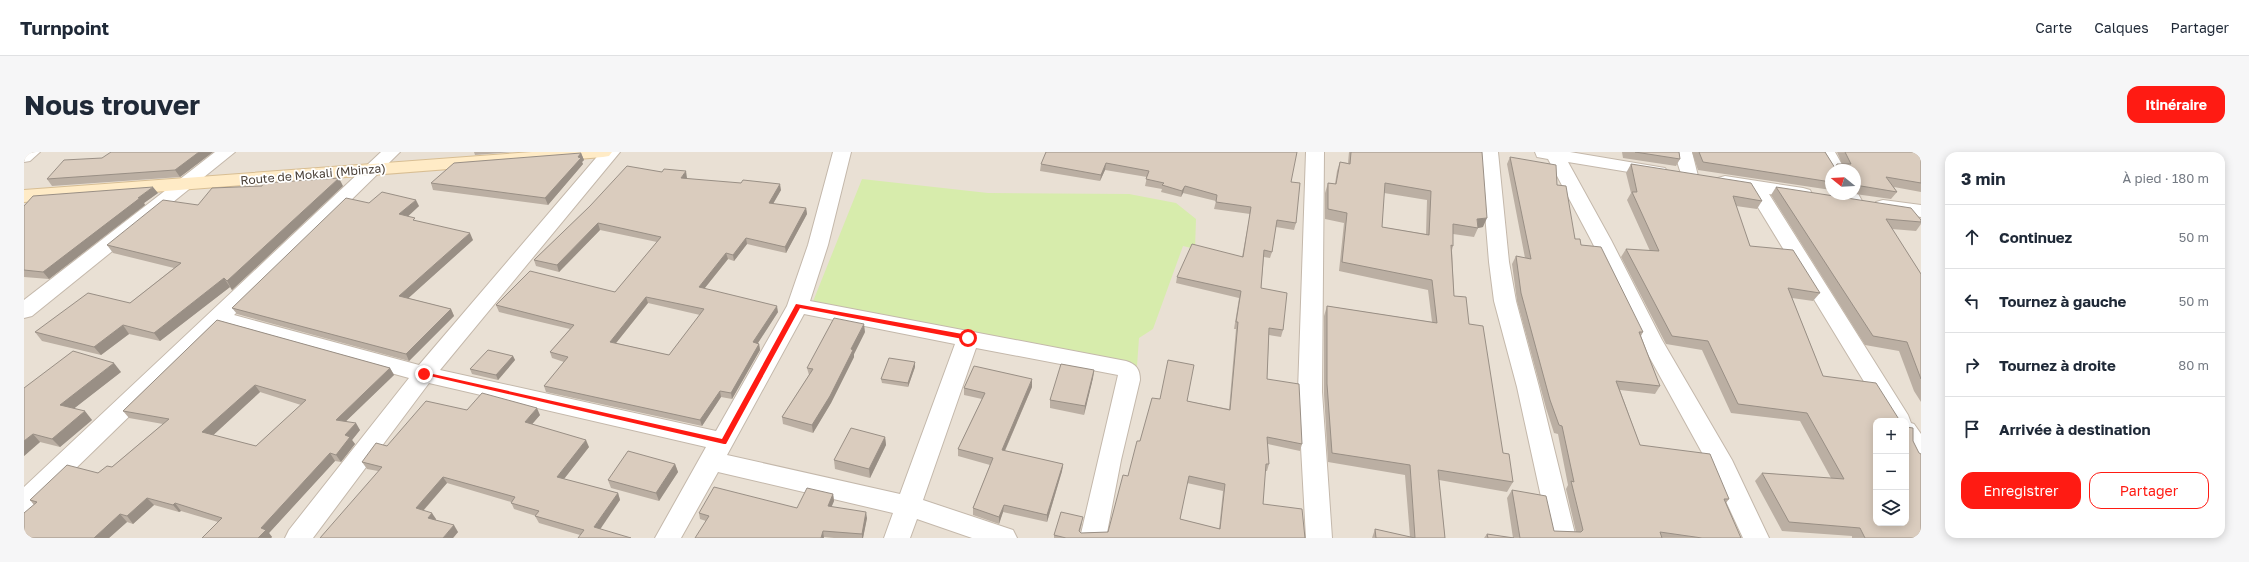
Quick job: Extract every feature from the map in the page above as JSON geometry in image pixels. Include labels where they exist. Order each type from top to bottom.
[{"type":"street","points":[[24,157],[31,152]]},
{"type":"street","points":[[24,311],[226,152]]},
{"type":"street","points":[[24,503],[391,152]]},
{"type":"street","name":"Route de Mokali (Mbinza)","points":[[24,196],[602,152]]},
{"type":"street","points":[[298,538],[424,374],[611,152]]},
{"type":"street","points":[[668,538],[798,306],[818,245],[842,152]]},
{"type":"street","points":[[1315,152],[1310,392],[1319,538]]},
{"type":"street","points":[[1489,152],[1505,301],[1531,402],[1562,538]]},
{"type":"street","points":[[1683,152],[1701,178]]},
{"type":"street","points":[[1826,152],[1833,164]]},
{"type":"street","points":[[1548,153],[1825,197]]},
{"type":"street","points":[[1548,153],[1601,240],[1651,340],[1723,467],[1756,538]]},
{"type":"street","points":[[1754,186],[1898,418]]},
{"type":"street","points":[[1861,200],[1921,211]]},
{"type":"street","points":[[798,306],[1126,369],[1129,373],[1093,538]]},
{"type":"street","points":[[219,318],[424,374],[718,451],[909,506],[1004,538]]},
{"type":"street","points":[[897,538],[968,338]]},
{"type":"street","points":[[1909,435],[1921,454]]},
{"type":"shaded area","points":[[24,152],[1921,152],[1921,538],[24,538]]},
{"type":"green space","points":[[862,179],[988,193],[1129,194],[1176,203],[1196,219],[1195,249],[1183,246],[1153,329],[1139,338],[1137,366],[812,304]]},
{"type":"building","points":[[111,152],[199,152],[175,170],[47,179],[64,160],[102,158]]},
{"type":"building","points":[[1046,152],[1297,152],[1291,182],[1300,183],[1296,223],[1277,220],[1272,252],[1264,250],[1261,288],[1287,293],[1283,330],[1269,328],[1267,379],[1299,384],[1302,444],[1267,437],[1269,464],[1266,464],[1263,504],[1302,509],[1305,538],[1066,538],[1054,535],[1061,512],[1083,517],[1079,531],[1081,533],[1108,532],[1123,475],[1128,476],[1137,441],[1140,441],[1152,398],[1160,399],[1168,360],[1194,365],[1187,401],[1230,410],[1238,322],[1236,322],[1241,291],[1177,277],[1192,244],[1243,257],[1251,207],[1216,202],[1217,195],[1185,186],[1182,191],[1162,185],[1164,183],[1146,179],[1149,171],[1106,163],[1101,175],[1041,164]],"holes":[[[1189,476],[1225,484],[1220,529],[1180,519]]]},
{"type":"building","points":[[1351,152],[1482,152],[1487,218],[1477,219],[1478,228],[1453,224],[1453,246],[1451,245],[1454,296],[1466,297],[1469,324],[1483,326],[1503,453],[1509,454],[1513,482],[1438,470],[1445,538],[1415,538],[1410,465],[1332,453],[1327,384],[1327,306],[1437,323],[1432,280],[1342,262],[1347,213],[1328,209],[1328,183],[1336,184],[1340,162],[1350,164]],"holes":[[[1385,183],[1431,191],[1429,235],[1382,227]]]},
{"type":"building","points":[[1635,152],[1679,152],[1680,159]]},
{"type":"building","points":[[1699,152],[1825,152],[1832,164],[1825,164],[1825,181],[1703,162]]},
{"type":"building","points":[[1845,152],[1921,152],[1921,183],[1886,177],[1897,192],[1861,186],[1861,164],[1851,164]]},
{"type":"building","points":[[581,153],[578,157],[581,158],[545,198],[431,183],[454,163]]},
{"type":"building","points":[[1510,157],[1556,165],[1557,185],[1566,186],[1575,239],[1580,239],[1581,245],[1601,247],[1643,332],[1639,332],[1660,386],[1616,381],[1640,445],[1710,454],[1729,499],[1724,499],[1741,538],[1702,538],[1660,532],[1662,538],[1520,538],[1512,490],[1546,496],[1554,531],[1581,532],[1583,530],[1571,481],[1574,482],[1562,426],[1559,425],[1550,400],[1521,293],[1516,256],[1531,259]]},
{"type":"building","points":[[1631,164],[1751,183],[1762,201],[1733,196],[1750,246],[1793,250],[1820,293],[1788,288],[1823,376],[1876,383],[1898,418],[1873,418],[1873,526],[1909,526],[1909,427],[1913,428],[1913,441],[1921,454],[1921,538],[1865,538],[1860,528],[1789,522],[1762,473],[1844,479],[1807,413],[1738,404],[1708,341],[1672,336],[1626,249],[1659,251],[1632,192],[1637,192]]},
{"type":"building","points":[[627,166],[662,172],[664,169],[686,171],[681,178],[741,183],[743,180],[780,184],[769,203],[806,208],[785,247],[746,238],[733,255],[726,253],[699,287],[777,306],[753,342],[759,344],[731,393],[720,391],[700,420],[544,386],[568,357],[550,352],[574,325],[496,305],[530,271],[615,292],[661,237],[598,223],[557,265],[534,260],[590,206]],"holes":[[[646,297],[704,309],[669,355],[610,342]]]},
{"type":"building","points":[[339,178],[227,281],[224,278],[154,333],[123,325],[94,347],[35,332],[88,293],[130,303],[181,263],[107,245],[163,200],[198,205],[212,188],[262,186],[263,183]]},
{"type":"building","points":[[153,187],[43,272],[24,270],[24,206],[33,196]]},
{"type":"building","points":[[1776,187],[1825,195],[1825,200],[1860,200],[1911,208],[1921,220],[1921,222],[1886,219],[1921,274],[1921,379],[1907,342],[1873,336]]},
{"type":"building","points":[[382,192],[416,200],[399,214],[415,218],[413,220],[470,233],[399,296],[451,309],[406,354],[232,308],[346,198],[369,203]]},
{"type":"building","points":[[834,318],[864,324],[830,396],[812,425],[782,417],[813,369],[807,368]]},
{"type":"building","points":[[217,320],[390,368],[336,420],[356,423],[345,435],[350,437],[336,455],[330,453],[261,528],[266,530],[258,538],[202,538],[222,518],[175,503],[173,505],[147,498],[127,516],[120,514],[94,538],[24,538],[24,513],[37,502],[30,500],[67,465],[98,473],[107,466],[112,467],[169,419],[123,411]],"holes":[[[255,385],[306,400],[256,446],[202,432]]]},
{"type":"building","points":[[488,350],[513,356],[496,375],[470,369]]},
{"type":"building","points":[[73,351],[114,363],[60,405],[85,411],[52,439],[33,434],[24,441],[24,388]]},
{"type":"building","points":[[889,358],[915,362],[908,383],[881,379]]},
{"type":"building","points":[[1061,364],[1094,370],[1085,406],[1050,400]]},
{"type":"building","points":[[974,366],[1032,379],[1002,450],[1063,464],[1047,515],[1004,505],[999,517],[973,508],[993,458],[958,449],[985,393],[964,388]]},
{"type":"building","points":[[482,393],[537,408],[525,422],[586,440],[557,477],[618,493],[594,527],[631,538],[578,538],[584,530],[535,516],[539,511],[511,503],[515,497],[443,477],[416,508],[432,513],[428,518],[454,525],[443,538],[320,538],[382,467],[362,462],[376,443],[387,446],[426,401],[467,410]]},
{"type":"building","points":[[851,428],[885,437],[869,469],[834,460]]},
{"type":"building","points":[[628,451],[675,464],[656,493],[608,480]]},
{"type":"building","points":[[714,487],[797,508],[807,488],[833,494],[828,506],[866,512],[862,534],[823,531],[821,538],[695,538],[709,516],[699,513]]},
{"type":"building","points":[[1375,529],[1415,538],[1376,538]]},
{"type":"building","points":[[1487,534],[1514,538],[1488,538]]},
{"type":"route","points":[[424,374],[724,442],[798,306],[968,338]]}]
